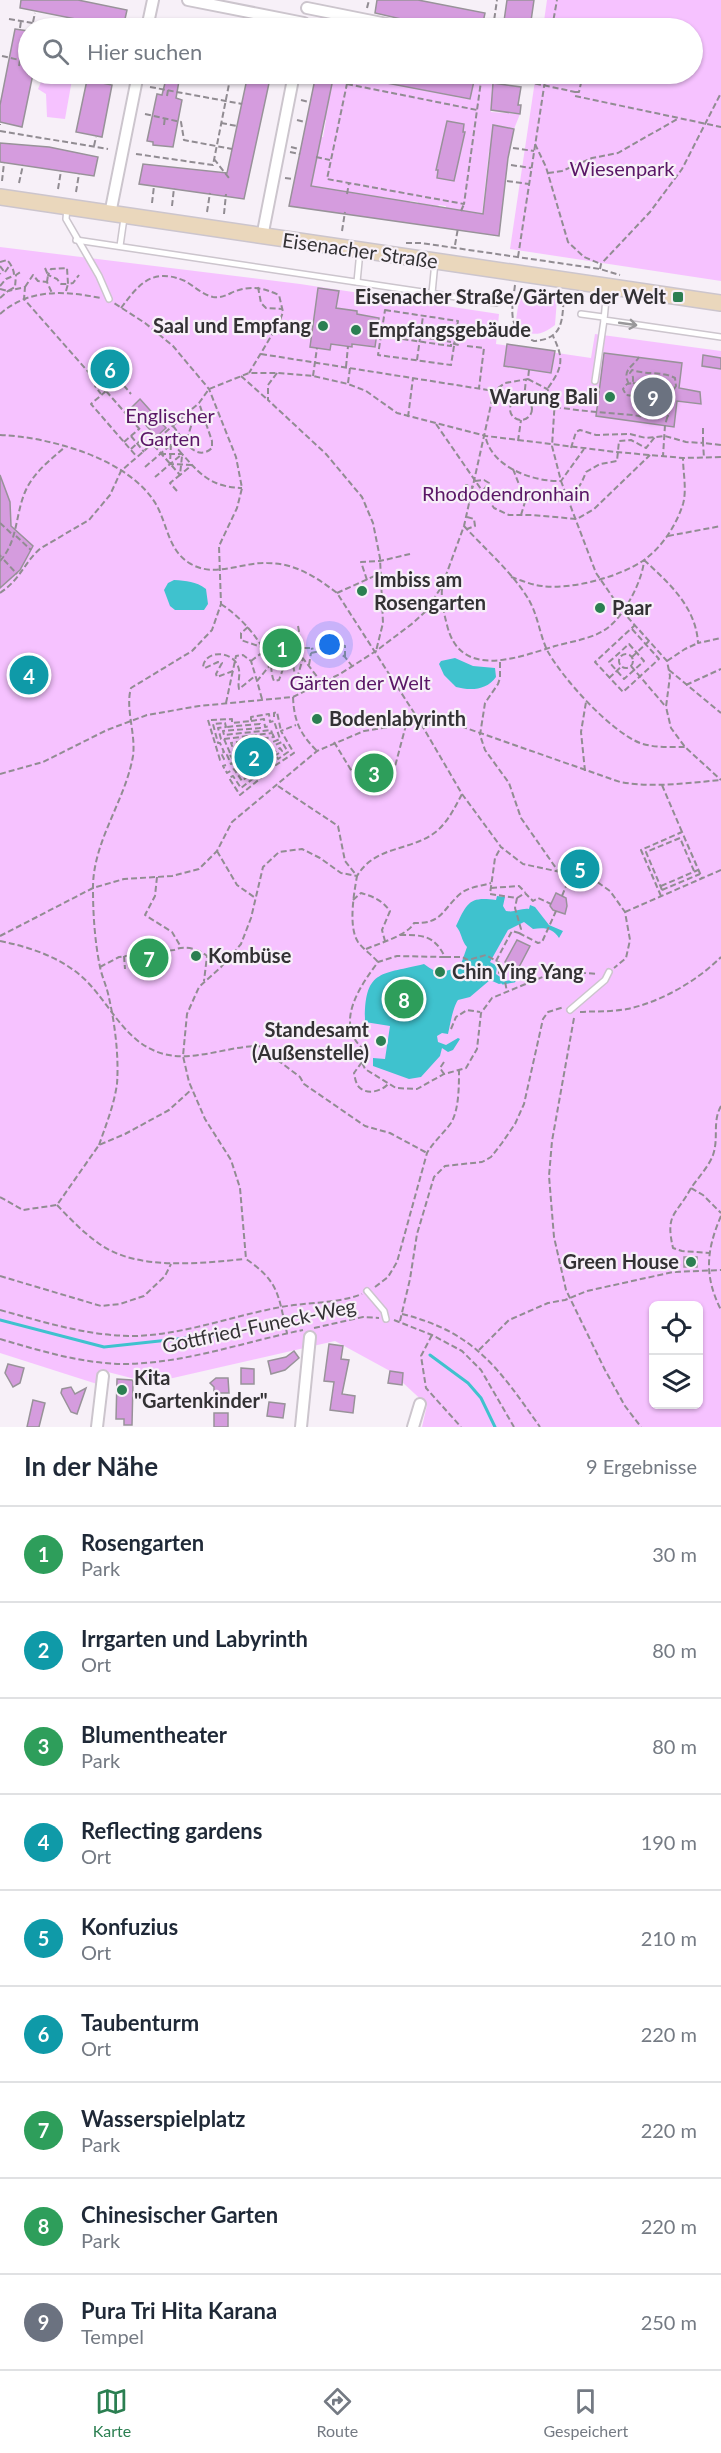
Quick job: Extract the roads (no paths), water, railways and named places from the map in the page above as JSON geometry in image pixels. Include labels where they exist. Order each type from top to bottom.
[{"type":"street","points":[[149,18],[153,0]]},
{"type":"street","points":[[188,0],[268,18]]},
{"type":"street","points":[[308,4],[366,18]]},
{"type":"street","points":[[117,215],[137,84]]},
{"type":"street","points":[[262,237],[292,84]]},
{"type":"street","name":"Eisenacher Straße","points":[[0,197],[435,261],[516,279],[607,286],[721,303]]},
{"type":"street","points":[[301,1427],[310,1337]]},
{"type":"street","points":[[97,1427],[103,1376]]},
{"type":"street","points":[[413,1427],[420,1404]]},
{"type":"lane","points":[[67,207],[66,219],[76,240],[99,276],[109,299]]},
{"type":"lane","points":[[117,215],[120,246]]},
{"type":"lane","points":[[76,240],[496,303]]},
{"type":"lane","points":[[357,282],[360,250]]},
{"type":"lane","points":[[432,293],[435,261]]},
{"type":"lane","points":[[595,381],[607,286]]},
{"type":"lane","points":[[581,314],[721,337]]},
{"type":"lane","points":[[570,1010],[605,980],[609,972]]},
{"type":"lane","points":[[367,1291],[384,1311],[386,1319]]},
{"type":"water","points":[[174,580],[187,581],[206,589],[208,604],[204,610],[175,610],[170,606],[164,590],[168,583]]},
{"type":"water","points":[[455,658],[473,666],[495,668],[496,677],[483,687],[467,689],[456,687],[444,675],[439,664],[441,661]]},
{"type":"water","points":[[497,896],[505,897],[503,906],[506,911],[529,909],[530,905],[535,907],[549,925],[563,931],[559,938],[551,930],[533,929],[524,922],[508,930],[490,962],[497,966],[496,974],[503,979],[503,983],[499,984],[490,980],[470,997],[458,1000],[448,1034],[442,1033],[437,1036],[438,1042],[446,1045],[460,1039],[453,1050],[448,1052],[442,1048],[440,1056],[421,1077],[409,1079],[373,1066],[373,1058],[385,1059],[390,1026],[365,1022],[368,992],[372,983],[387,973],[424,964],[438,972],[460,967],[467,947],[456,926],[463,912],[474,900],[496,900]]},
{"type":"waterway","points":[[503,983],[514,981],[515,978],[521,976]]},
{"type":"waterway","points":[[0,1320],[104,1347],[215,1335]]},
{"type":"waterway","points":[[430,1355],[468,1383],[481,1398],[495,1427]]},
{"type":"place","name":"Eisenacher Straße/Gärten der Welt","points":[[678,297]]},
{"type":"place","name":"Saal und Empfang","points":[[323,326]]},
{"type":"place","name":"Empfangsgebäude","points":[[356,330]]},
{"type":"place","name":"Taubenturm","points":[[110,369]]},
{"type":"place","name":"Warung Bali","points":[[610,397]]},
{"type":"place","name":"Pura Tri Hita Karana","points":[[653,397]]},
{"type":"place","name":"Imbiss am Rosengarten","points":[[362,591]]},
{"type":"place","name":"Paar","points":[[600,608]]},
{"type":"place","name":"Rosengarten","points":[[282,648]]},
{"type":"place","name":"Reflecting gardens","points":[[29,675]]},
{"type":"place","name":"Bodenlabyrinth","points":[[317,719]]},
{"type":"place","name":"Irrgarten und Labyrinth","points":[[254,757]]},
{"type":"place","name":"Blumentheater","points":[[374,773]]},
{"type":"place","name":"Konfuzius","points":[[580,869]]},
{"type":"place","name":"Kombüse","points":[[196,956]]},
{"type":"place","name":"Wasserspielplatz","points":[[149,958]]},
{"type":"place","name":"Chin Ying Yang","points":[[440,972]]},
{"type":"place","name":"Chinesischer Garten","points":[[404,999]]},
{"type":"place","name":"Standesamt (Außenstelle)","points":[[381,1041]]},
{"type":"place","name":"Green House","points":[[691,1262]]},
{"type":"place","name":"Kita \"Gartenkinder\"","points":[[122,1390]]},
{"type":"park label","name":"Wiesenpark","points":[[622,169]]},
{"type":"park label","name":"Englischer Garten","points":[[170,428]]},
{"type":"park label","name":"Rhododendronhain","points":[[506,494]]},
{"type":"park label","name":"Gärten der Welt","points":[[360,683]]}]
